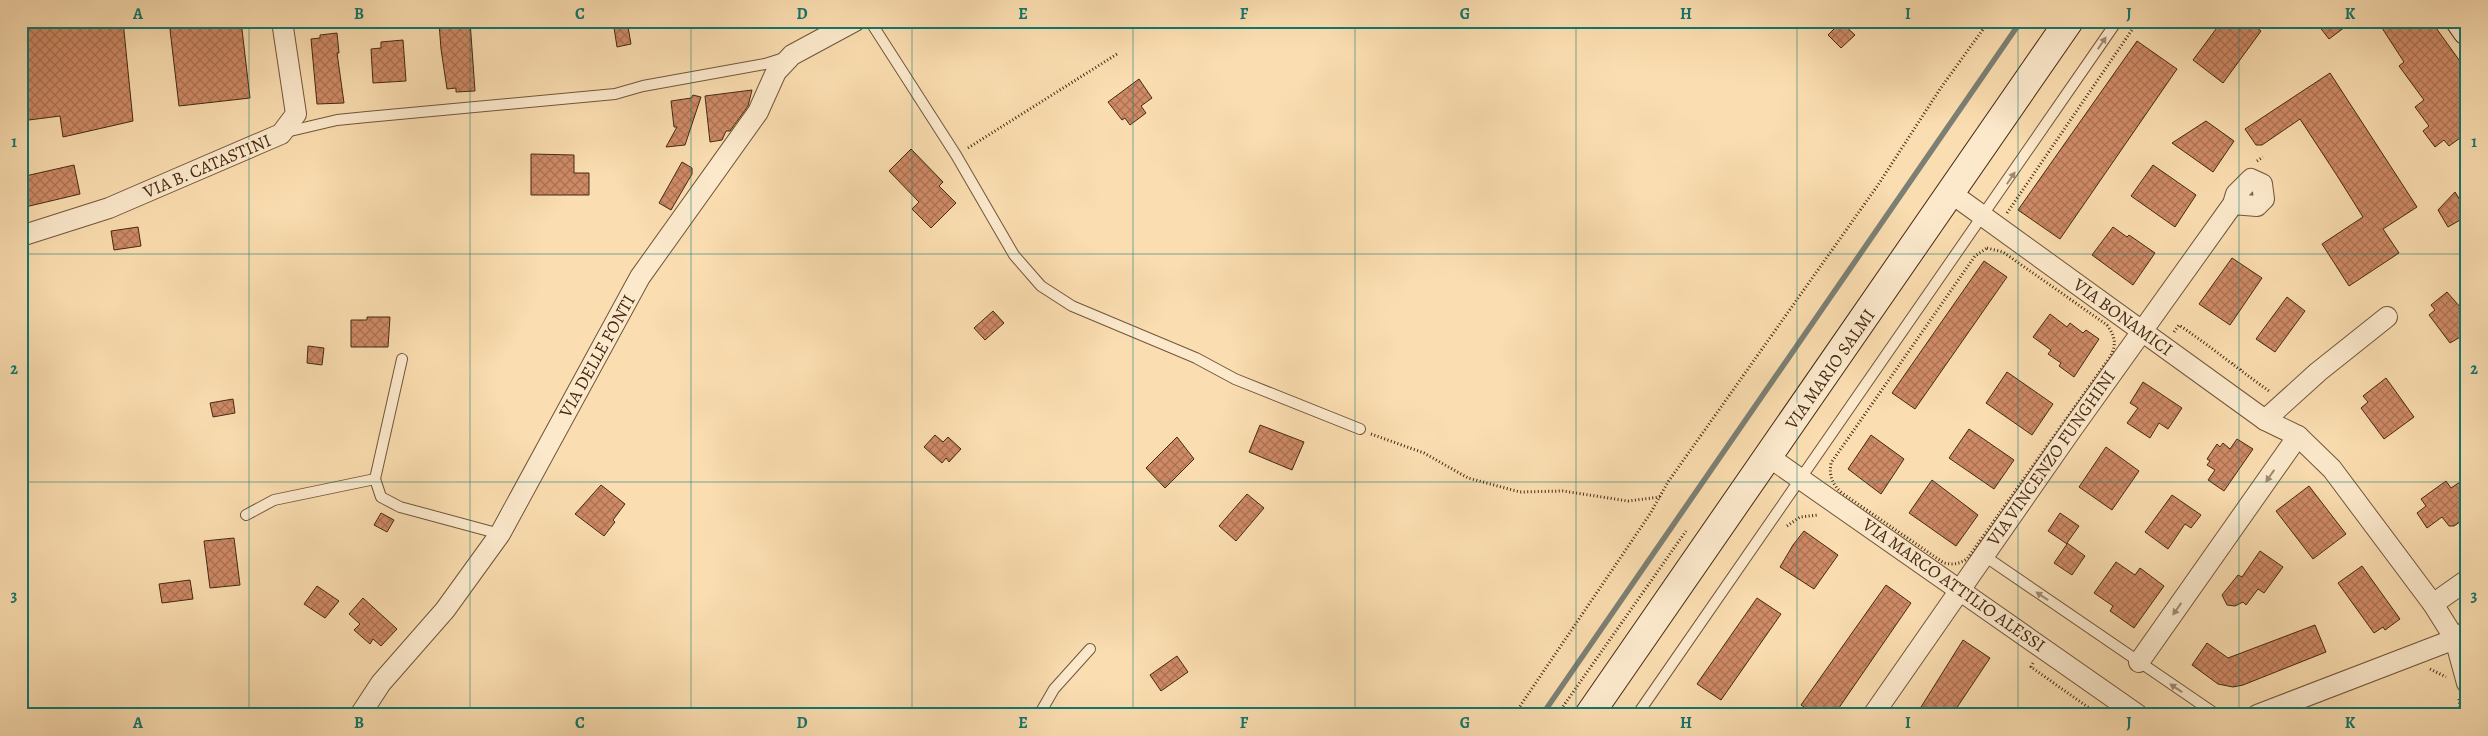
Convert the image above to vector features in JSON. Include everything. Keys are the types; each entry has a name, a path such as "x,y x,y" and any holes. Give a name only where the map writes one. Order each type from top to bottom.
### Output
{"street":[{"name":"VIA B. CATASTINI","path":"21,236 109,208 281,134 296,114 282,21"},
{"name":"VIA DELLE FONTI","path":"360,715 381,683 445,610 500,534 640,277 758,112 776,72 792,55 855,21"},
{"name":"VIA MARIO SALMI","path":"1589,715 1770,457 2069,21"},
{"path":"2460,21 2467,30"},
{"name":"VIA BONAMICI","path":"1951,193 2264,420 2298,436 2332,469 2433,604 2461,635 2457,684"},
{"name":"VIA VINCENZO FUNGHINI","path":"1872,715 1959,589 1975,557 2233,204"},
{"path":"2264,420 2318,372 2387,317"},
{"path":"2139,662 2298,436"},
{"name":"VIA MARCO ATTILIO ALESSI","path":"1770,457 2138,715"},
{"path":"2433,604 2467,580"},
{"path":"2257,715 2461,635"}],"lane":[{"path":"870,21 956,156 1014,255 1040,286 1072,306 1196,358 1236,379 1360,429"},
{"path":"1638,715 1983,218 2117,21"},
{"path":"281,134 357,118 615,94 643,86 765,64 792,55"},
{"path":"402,359 375,479 381,497 400,507 500,534"},
{"path":"246,515 274,500 375,479"},
{"path":"1975,557 2139,662 2217,715"},
{"path":"1039,715 1054,689 1090,649"}],"path":[{"path":"1514,715 1660,497 1668,482 1878,185 1940,89 1988,21"},
{"path":"2008,220 2009,208 2138,21"},
{"path":"956,156 1117,54"},
{"path":"2250,166 2263,156"},
{"path":"1992,248 2003,252 2107,325 2112,331 2115,345 2110,357 1975,557 1959,564 1944,563 1842,493 1832,481 1830,469 1831,463 1975,256 1980,251 1992,248"},
{"path":"2170,332 2173,335 2179,325 2214,348 2227,362 2272,393 2266,400"},
{"path":"1379,436 1424,453 1468,478 1520,492 1563,491 1628,501 1660,497"},
{"path":"1782,532 1787,524 1800,518 1821,515"},
{"path":"2026,657 2034,663 2031,667 2099,715"},
{"path":"2423,671 2431,669 2457,684 2462,715"}],"building":[{"path":"21,21 123,21 133,121 63,137 60,116 21,121"},
{"path":"169,21 241,21 250,98 179,106"},
{"path":"442,21 470,21 475,91 456,92 456,88 447,89 439,23"},
{"path":"613,21 627,21 631,44 617,47"},
{"path":"2222,21 2248,21 2261,31 2223,83 2193,60"},
{"path":"2315,21 2353,21 2329,39"},
{"path":"2390,21 2431,21 2467,71 2467,133 2449,146 2444,140 2435,147 2423,131 2429,126 2415,107 2424,100 2399,66 2404,62 2382,28"},
{"path":"1841,22 1855,35 1841,48 1828,35"},
{"path":"337,33 339,53 337,53 344,103 317,104 311,39 320,38 320,35"},
{"path":"403,40 406,81 373,83 371,49 381,48 381,42"},
{"path":"2137,41 2177,69 2060,239 2018,210"},
{"path":"2330,73 2417,207 2383,229 2399,253 2349,286 2322,244 2363,217 2300,119 2262,145 2256,145 2245,129"},
{"path":"1139,79 1152,98 1141,106 1146,113 1130,125 1125,118 1122,120 1108,102"},
{"path":"752,90 748,106 730,131 726,131 722,140 710,142 705,96"},
{"path":"693,95 701,97 685,145 666,147 677,127 674,127 671,101 691,98"},
{"path":"2206,121 2234,141 2213,172 2172,143"},
{"path":"911,149 943,182 939,186 956,203 931,228 912,209 919,202 889,171"},
{"path":"531,154 574,155 574,173 589,173 589,195 531,195"},
{"path":"682,162 692,168 692,174 671,210 659,203"},
{"path":"74,165 80,194 21,208 21,177"},
{"path":"2153,165 2196,195 2175,227 2131,196"},
{"path":"2455,192 2467,211 2467,216 2448,227 2438,210"},
{"path":"138,227 141,246 114,250 111,231"},
{"path":"2113,227 2127,237 2129,235 2155,253 2133,285 2092,255"},
{"path":"2232,258 2262,278 2230,325 2199,304"},
{"path":"1984,261 2007,277 1915,409 1892,393"},
{"path":"2447,292 2467,315 2467,333 2450,343 2429,315 2435,310 2431,305"},
{"path":"2287,297 2305,311 2275,352 2256,339"},
{"path":"993,311 1004,323 985,340 974,328"},
{"path":"2050,314 2067,327 2070,323 2083,333 2086,330 2099,339 2074,377 2059,366 2061,363 2048,354 2051,350 2033,337"},
{"path":"367,317 390,317 388,347 351,347 351,320 367,320"},
{"path":"308,346 324,348 322,365 307,363"},
{"path":"2007,372 2053,404 2032,435 1986,403"},
{"path":"2386,378 2414,417 2384,439 2361,408 2368,402 2363,396"},
{"path":"2143,382 2182,408 2168,429 2159,423 2150,438 2127,423 2138,408 2130,403"},
{"path":"233,399 235,413 213,417 210,403"},
{"path":"1260,425 1304,442 1292,470 1249,452"},
{"path":"1969,429 2014,460 1994,489 1949,458"},
{"path":"935,435 943,442 948,437 961,449 949,462 946,458 942,463 924,447"},
{"path":"1871,435 1904,459 1881,494 1848,469"},
{"path":"1177,437 1194,459 1165,488 1146,468"},
{"path":"2237,439 2253,449 2224,491 2208,480 2215,470 2207,465 2210,461 2207,459 2217,444 2220,447 2223,443 2230,449"},
{"path":"2106,447 2139,471 2112,510 2079,487"},
{"path":"1932,480 1978,515 1956,546 1909,513"},
{"path":"2446,481 2451,488 2460,482 2467,491 2467,517 2454,526 2449,526 2442,517 2427,528 2417,513 2426,506 2421,499"},
{"path":"601,485 625,504 613,520 615,522 604,536 575,514"},
{"path":"2309,486 2346,534 2313,559 2276,511"},
{"path":"1247,494 1264,508 1236,541 1219,526"},
{"path":"2172,495 2201,515 2191,528 2185,524 2168,549 2145,532"},
{"path":"381,513 394,520 387,532 374,525"},
{"path":"2060,513 2079,526 2067,543 2085,556 2072,575 2054,563 2067,544 2048,531"},
{"path":"1804,531 1838,555 1814,589 1780,567"},
{"path":"234,538 240,585 210,588 204,541"},
{"path":"2260,551 2283,567 2264,593 2258,589 2246,605 2243,602 2235,606 2227,605 2222,595 2238,575 2242,577"},
{"path":"2116,562 2135,575 2140,568 2164,586 2134,628 2110,611 2113,606 2094,593"},
{"path":"2362,566 2400,619 2385,630 2383,627 2374,633 2338,583"},
{"path":"190,580 193,599 162,603 159,584"},
{"path":"1886,585 1911,603 1834,715 1798,715 1804,707 1801,705"},
{"path":"317,586 339,601 325,618 304,604"},
{"path":"363,598 397,629 381,646 373,639 370,644 354,630 360,624 349,614"},
{"path":"1757,598 1781,614 1721,700 1697,684"},
{"path":"2315,625 2326,652 2243,685 2233,687 2218,684 2192,665 2207,643 2228,658"},
{"path":"1963,640 1990,658 1952,715 1916,715"},
{"path":"1177,656 1188,672 1161,691 1150,675"}],"waterway":[{"path":"1542,715 2021,21"}]}
